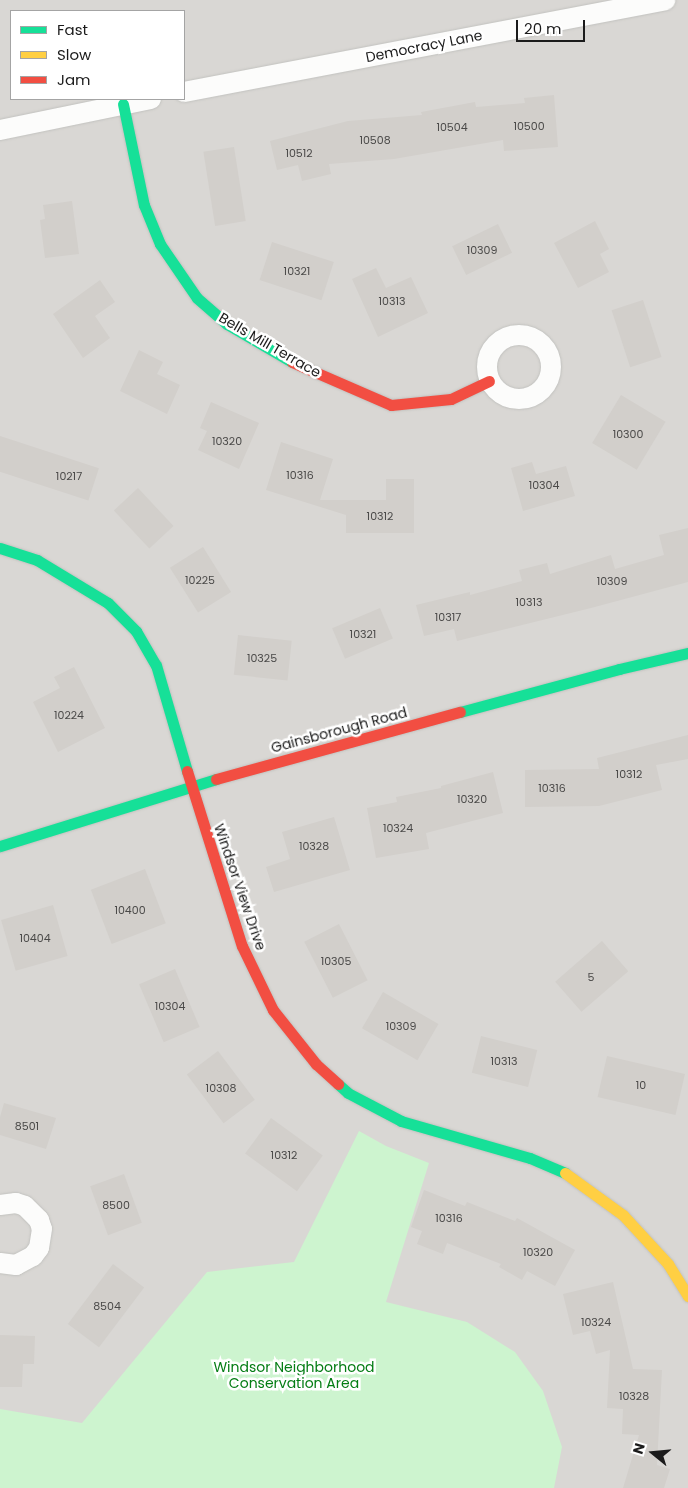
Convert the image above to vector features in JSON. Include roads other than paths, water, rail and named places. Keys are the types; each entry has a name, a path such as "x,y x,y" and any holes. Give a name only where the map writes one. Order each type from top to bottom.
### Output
{"street":[{"name":"Democracy Lane","path":"185,92 665,0"},
{"path":"0,130 145,100"},
{"name":"Bells Mill Terrace","path":"123,104 144,206 160,244 197,298 227,324 304,368 391,405 451,399 489,381"},
{"name":"Windsor View Drive","path":"0,548 37,560 100,598 136,631 156,665 191,786 242,946 273,1010 316,1064 348,1093 401,1121 530,1158 566,1173 623,1215 668,1264 688,1296"},
{"name":"Gainsborough Road","path":"0,846 191,786 619,669 688,653"},
{"path":"0,1205 16,1203 25,1206 39,1220 42,1229 39,1248 33,1256 16,1265 0,1263"}],"park label":[{"name":"Windsor Neighborhood Conservation Area","path":"294,1375"}]}
